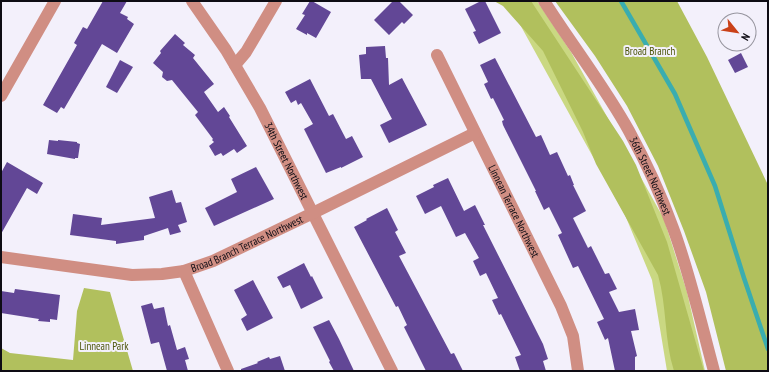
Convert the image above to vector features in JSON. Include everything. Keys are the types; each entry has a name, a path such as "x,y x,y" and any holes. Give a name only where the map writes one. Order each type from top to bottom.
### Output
{"street":[{"path":"1,96 55,1"},
{"name":"34th Street Northwest","path":"192,1 235,65 260,108 392,371"},
{"path":"235,65 246,52 276,1"},
{"name":"36th Street Northwest","path":"544,1 618,112 638,149 659,194 673,228 692,288 714,371"},
{"name":"Linnean Terrace Northwest","path":"436,55 561,306 574,340 578,371"},
{"name":"Broad Branch Terrace Northwest","path":"1,257 132,275 162,274 184,271 213,261 475,133"},
{"path":"184,271 228,371"}],"green space":[{"path":"494,1 531,1 623,141 636,165 667,242 704,371 674,371 658,275 596,164 583,132 543,51 503,6"},
{"path":"507,1 537,1 571,52 664,219 687,292 705,371 667,371 652,280 625,215"},
{"name":"Broad Branch","path":"555,1 677,1 707,57 768,185 768,371 726,371 706,292 658,166 627,106 595,56"},
{"name":"Linnean Park","path":"84,288 110,292 133,371 1,371 1,348 10,353 73,360 77,311"}],"building":[{"path":"103,1 127,1 120,13 128,17 127,19 134,24 117,53 102,44 64,109 61,107 57,113 43,105 77,45 74,43 83,27 87,29"},
{"path":"310,1 331,12 316,38 296,29 305,15 302,14"},
{"path":"393,1 399,1 413,15 404,24 402,22 389,35 374,20"},
{"path":"481,1 485,1 501,33 479,44 473,32 476,31 465,9"},
{"path":"175,34 185,43 183,45 195,55 193,58 214,84 204,92 218,112 224,107 247,146 237,153 234,149 223,156 221,153 215,156 209,146 214,142 212,140 213,139 195,115 198,112 172,80 167,81 162,77 163,72 153,63 161,53 160,51"},
{"path":"385,46 386,58 388,58 389,85 402,78 427,125 389,143 380,125 392,119 371,79 361,79 359,55 366,54 366,47"},
{"path":"741,53 748,67 735,73 728,60"},
{"path":"495,58 536,137 541,135 550,155 557,152 568,176 570,175 573,185 586,211 573,218 588,248 591,246 605,274 609,273 617,289 609,292 619,312 635,309 639,330 631,331 637,356 635,357 635,371 615,371 608,338 605,340 597,322 604,319 578,266 573,268 558,235 562,233 549,207 544,210 503,125 502,121 504,120 484,84 488,82 480,65"},
{"path":"120,60 133,67 117,93 106,87"},
{"path":"310,79 329,116 333,114 346,139 352,136 363,157 341,168 326,173 304,129 313,124 301,103 298,105 296,100 291,103 285,92"},
{"path":"49,140 77,142 80,144 78,158 75,159 47,154"},
{"path":"7,162 43,183 37,194 27,188 1,234 1,173"},
{"path":"256,167 274,199 214,226 205,208 237,192 231,179"},
{"path":"448,178 464,211 475,205 485,225 483,225 543,344 548,359 543,361 546,371 520,371 515,357 521,355 501,314 499,315 492,300 498,298 486,273 480,276 473,261 479,258 465,233 456,237 441,206 425,214 416,196 434,187 433,185"},
{"path":"172,190 176,203 181,202 187,222 178,225 181,232 170,235 168,228 144,236 144,240 116,244 116,241 70,235 73,214 102,218 101,225 155,218 149,197"},
{"path":"387,208 398,230 395,232 406,253 399,256 451,354 454,353 463,371 426,371 404,327 407,325 398,306 396,307 354,227"},
{"path":"304,263 323,298 301,309 290,285 283,288 277,277"},
{"path":"253,280 273,318 247,331 241,319 247,315 234,290"},
{"path":"15,289 60,295 57,320 50,319 50,322 38,321 39,319 1,313 1,291 14,293"},
{"path":"152,303 154,309 164,307 168,326 170,325 177,350 185,347 189,359 185,360 188,371 167,371 159,342 151,344 141,306"},
{"path":"329,320 354,371 334,371 329,362 330,361 313,327"},
{"path":"280,356 285,371 241,371 241,369 269,357 270,359"}],"waterway":[{"name":"Broad Branch","path":"621,1 675,94 715,186 768,349"}]}
